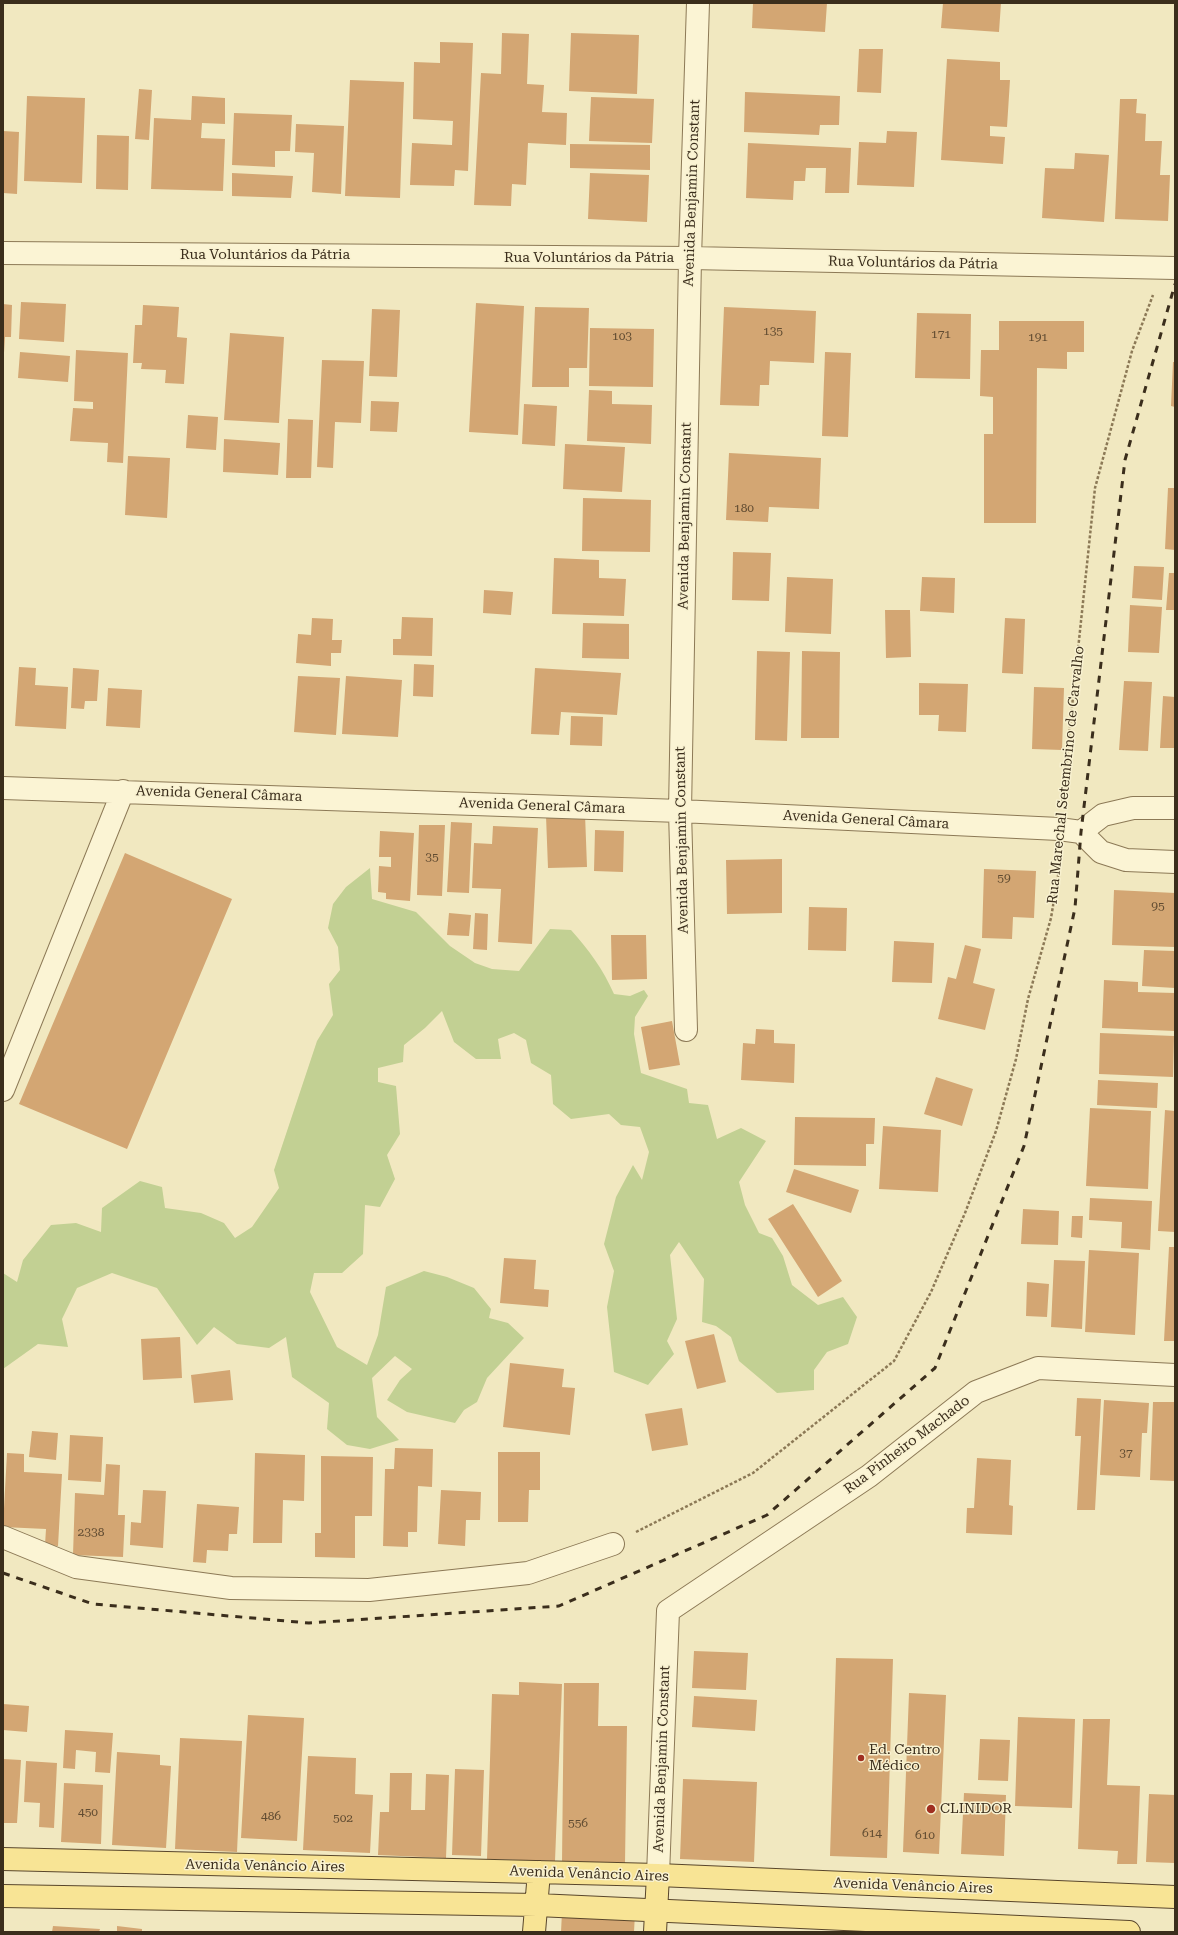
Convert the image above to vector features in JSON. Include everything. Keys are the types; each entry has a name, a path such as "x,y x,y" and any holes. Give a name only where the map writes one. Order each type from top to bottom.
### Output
{"main road":[{"name":"Avenida Venâncio Aires","path":"3,1859 539,1872 1175,1897"},
{"path":"228,1900 229,1865"},
{"path":"534,1932 539,1872"},
{"name":"Avenida Benjamin Constant","path":"656,1922 658,1876"},
{"path":"3,1896 536,1905 656,1922 1129,1932"}],"street":[{"name":"Avenida Benjamin Constant","path":"686,1030 680,811 690,258 698,3"},
{"name":"Rua Voluntários da Pátria","path":"3,253 690,258 1169,268"},
{"name":"Avenida General Câmara","path":"3,788 680,811 1059,829 1081,832"},
{"path":"3,1090 123,791"},
{"path":"1175,808 1133,808 1103,815 1081,832 1101,852 1126,860 1175,862"},
{"name":"Rua Pinheiro Machado","path":"668,1611 869,1476 976,1392 1038,1368 1175,1375"},
{"path":"3,1538 76,1567 231,1588 369,1590 528,1573 613,1544"},
{"name":"Avenida Benjamin Constant","path":"658,1876 668,1611"}],"path":[{"name":"Rua Marechal Setembrino de Carvalho","path":"613,1544 753,1473 894,1361 931,1292 965,1214 996,1131 1016,1059 1028,999 1051,918 1059,870 1059,829 1095,488 1132,351 1169,268"}],"green space":[{"path":"370,868 372,899 416,912 450,946 475,963 492,969 519,971 550,929 571,930 595,960 614,994 630,996 644,990 648,996 635,1017 634,1034 641,1073 687,1089 689,1103 708,1105 717,1139 741,1128 766,1141 739,1182 745,1205 759,1233 772,1238 783,1256 792,1285 818,1305 843,1297 857,1317 848,1344 827,1352 814,1370 814,1390 777,1393 739,1361 731,1337 716,1326 702,1322 704,1279 679,1242 670,1255 677,1319 667,1341 674,1354 648,1385 614,1372 607,1307 614,1271 604,1244 616,1197 633,1165 642,1180 649,1152 640,1127 621,1125 609,1114 571,1119 553,1104 551,1075 531,1063 526,1040 514,1033 498,1039 501,1059 476,1059 454,1042 442,1011 425,1028 404,1045 403,1062 378,1068 378,1082 396,1086 400,1134 387,1155 395,1179 380,1207 365,1205 363,1254 342,1273 314,1273 310,1292 337,1347 367,1365 378,1335 386,1287 424,1271 447,1277 474,1288 491,1309 489,1318 508,1323 524,1338 487,1378 477,1402 464,1410 455,1423 407,1412 387,1400 400,1380 412,1369 395,1356 372,1378 377,1417 399,1440 370,1449 347,1445 327,1429 329,1403 292,1377 286,1337 269,1348 237,1344 214,1327 197,1345 157,1288 112,1273 77,1288 62,1319 68,1347 38,1344 3,1369 3,1273 17,1282 23,1260 51,1225 76,1223 101,1232 102,1208 140,1181 162,1187 165,1208 201,1213 224,1223 235,1238 252,1227 279,1188 274,1170 317,1041 333,1015 329,984 340,970 338,947 328,928 333,904 346,887"}],"building":[{"path":"753,3 827,3 825,32 752,28"},
{"path":"943,3 1001,3 999,32 941,28"},
{"path":"502,33 529,34 527,84 544,85 542,112 567,113 566,145 528,143 526,185 512,184 511,206 474,205 481,73 501,74"},
{"path":"571,33 639,35 637,94 569,91"},
{"path":"440,42 473,43 468,171 455,170 454,186 410,185 412,143 452,145 453,121 413,119 414,62 440,63"},
{"path":"859,49 883,49 881,93 857,92"},
{"path":"947,59 1000,62 1000,80 1010,80 1007,127 990,126 990,136 1005,137 1003,164 941,160"},
{"path":"350,80 404,82 400,198 345,196"},
{"path":"139,89 152,90 149,140 135,139"},
{"path":"745,92 840,96 839,125 820,125 819,135 744,132"},
{"path":"27,96 85,98 82,183 24,181"},
{"path":"192,96 225,98 225,124 202,123 201,138 225,139 223,191 151,189 154,118 191,120"},
{"path":"591,97 654,99 652,143 589,141"},
{"path":"1120,99 1137,99 1136,113 1146,114 1145,141 1162,141 1160,175 1170,175 1168,221 1115,219"},
{"path":"234,113 292,115 290,151 275,151 275,167 232,165"},
{"path":"296,124 344,126 341,194 312,192 314,153 295,152"},
{"path":"3,131 19,132 17,194 3,193"},
{"path":"887,131 917,132 914,187 857,185 859,142 886,143"},
{"path":"97,135 129,136 128,190 96,189"},
{"path":"748,143 851,148 849,193 825,193 826,168 806,168 805,181 794,181 793,200 746,198"},
{"path":"570,144 650,145 650,170 570,168"},
{"path":"1075,153 1109,155 1104,222 1042,218 1045,168 1074,169"},
{"path":"232,173 293,176 291,198 232,196"},
{"path":"590,173 649,175 647,222 588,219"},
{"path":"21,302 66,304 64,342 19,339"},
{"path":"476,303 524,306 518,435 469,432"},
{"path":"3,304 12,305 11,337 5,337 4,353"},
{"path":"143,305 179,307 177,337 187,338 184,384 165,383 166,370 141,369 142,363 133,363 135,325 142,325"},
{"path":"535,307 589,308 587,368 569,368 569,387 532,387"},
{"path":"724,307 816,311 814,363 770,361 769,385 760,385 759,406 720,405"},
{"path":"372,309 400,310 397,377 369,376"},
{"path":"917,313 971,314 970,379 915,378"},
{"path":"999,321 1084,321 1084,352 1067,352 1067,369 1037,368 1036,523 984,523 984,434 993,434 993,397 980,396 981,350 999,350"},
{"path":"590,328 654,329 653,387 589,386"},
{"path":"230,333 284,337 279,423 224,420"},
{"path":"76,350 128,353 123,463 107,462 108,443 70,441 73,408 93,409 93,402 74,401"},
{"path":"20,352 70,356 68,382 18,378"},
{"path":"825,352 851,353 848,437 822,436"},
{"path":"322,360 364,361 361,423 335,422 333,468 317,467"},
{"path":"1173,362 1175,362 1175,407 1171,406"},
{"path":"589,390 612,391 612,404 652,405 651,444 587,441"},
{"path":"371,401 399,402 397,432 370,431"},
{"path":"524,404 557,406 555,446 522,444"},
{"path":"188,415 218,417 216,450 186,448"},
{"path":"288,419 313,420 311,478 286,478"},
{"path":"224,439 280,443 278,475 223,472"},
{"path":"565,444 625,447 622,492 563,489"},
{"path":"729,453 821,458 819,509 769,507 768,522 726,520"},
{"path":"128,456 170,458 167,518 125,515"},
{"path":"1168,488 1175,488 1175,550 1165,549"},
{"path":"583,498 651,500 650,552 582,551"},
{"path":"733,552 771,553 769,601 732,600"},
{"path":"554,558 599,560 599,578 626,579 624,616 552,614"},
{"path":"1134,566 1164,567 1162,600 1132,598"},
{"path":"1169,573 1175,573 1175,610 1166,610"},
{"path":"787,577 833,579 831,634 785,632"},
{"path":"922,577 955,578 954,613 920,611"},
{"path":"484,590 513,592 511,615 483,613"},
{"path":"1130,605 1162,607 1159,653 1128,652"},
{"path":"885,610 910,610 911,657 886,658"},
{"path":"402,617 433,618 432,656 393,655 393,639 401,639"},
{"path":"312,618 333,619 332,640 342,640 341,653 331,653 331,666 296,663 298,634 311,635"},
{"path":"1005,618 1025,619 1023,674 1002,673"},
{"path":"583,623 629,624 629,659 582,658"},
{"path":"757,651 790,652 787,741 755,740"},
{"path":"802,651 840,652 839,738 801,738"},
{"path":"414,664 434,665 433,697 413,696"},
{"path":"19,667 36,668 35,685 68,687 66,729 15,726"},
{"path":"73,668 99,670 97,701 85,701 84,709 71,708"},
{"path":"535,668 621,673 617,715 561,712 559,735 531,734"},
{"path":"298,676 340,678 336,735 294,732"},
{"path":"346,676 402,680 398,737 342,734"},
{"path":"1124,681 1152,682 1148,751 1119,750"},
{"path":"919,683 968,684 966,732 938,731 939,715 919,715"},
{"path":"1034,687 1064,688 1062,750 1032,749"},
{"path":"108,688 142,690 140,728 106,726"},
{"path":"1163,696 1175,697 1175,748 1160,748"},
{"path":"571,716 603,717 602,746 570,745"},
{"path":"585,814 587,867 548,868 546,816"},
{"path":"451,822 472,823 469,893 447,892"},
{"path":"419,825 445,825 442,896 417,895"},
{"path":"493,826 538,828 532,944 498,942 501,889 472,888 474,843 492,844"},
{"path":"595,830 624,831 623,872 594,871"},
{"path":"380,831 414,833 410,901 386,899 386,893 378,892 379,866 391,867 391,857 379,857"},
{"path":"125,853 232,899 127,1149 19,1104"},
{"path":"782,859 782,913 727,914 726,860"},
{"path":"984,869 1036,871 1034,918 1013,917 1012,939 982,938"},
{"path":"1114,890 1175,893 1175,947 1112,945"},
{"path":"809,907 847,908 846,951 808,950"},
{"path":"449,913 471,915 469,936 447,935"},
{"path":"475,913 488,914 487,950 473,949"},
{"path":"611,935 646,935 647,979 612,980"},
{"path":"894,941 934,943 932,983 892,982"},
{"path":"965,945 981,949 973,983 995,989 985,1030 938,1019 948,977 956,979"},
{"path":"1144,950 1175,951 1175,988 1142,986"},
{"path":"1104,980 1138,982 1138,992 1175,993 1175,1031 1102,1028"},
{"path":"672,1021 680,1065 649,1070 641,1027"},
{"path":"756,1029 774,1030 774,1043 795,1044 794,1083 741,1080 743,1043 755,1044"},
{"path":"1100,1033 1174,1036 1173,1077 1099,1074"},
{"path":"936,1077 973,1089 962,1126 924,1114"},
{"path":"1098,1080 1158,1083 1157,1108 1097,1105"},
{"path":"1090,1108 1151,1111 1148,1189 1086,1186"},
{"path":"1165,1110 1175,1111 1175,1232 1158,1231"},
{"path":"795,1117 875,1118 874,1144 866,1144 866,1166 794,1165"},
{"path":"883,1126 941,1130 938,1192 879,1189"},
{"path":"794,1169 859,1190 851,1213 786,1192"},
{"path":"1090,1198 1152,1201 1150,1250 1121,1248 1122,1222 1089,1220"},
{"path":"793,1204 842,1281 818,1297 768,1219"},
{"path":"1023,1209 1059,1211 1058,1245 1021,1244"},
{"path":"1072,1216 1083,1216 1082,1238 1071,1237"},
{"path":"1169,1247 1175,1247 1175,1341 1164,1341"},
{"path":"1089,1250 1139,1253 1135,1335 1085,1332"},
{"path":"504,1258 536,1260 534,1289 549,1290 548,1307 500,1303"},
{"path":"1054,1260 1085,1261 1082,1329 1051,1327"},
{"path":"1027,1282 1049,1284 1047,1317 1026,1316"},
{"path":"714,1334 726,1382 697,1389 685,1341"},
{"path":"180,1337 182,1378 143,1380 141,1339"},
{"path":"510,1363 564,1369 562,1387 575,1388 570,1435 503,1427"},
{"path":"230,1370 233,1400 194,1403 191,1375"},
{"path":"1077,1398 1101,1399 1095,1510 1077,1510 1081,1436 1075,1436"},
{"path":"1104,1400 1149,1403 1147,1433 1142,1433 1140,1477 1100,1475"},
{"path":"1153,1402 1175,1402 1175,1481 1150,1480"},
{"path":"682,1408 688,1445 652,1451 645,1414"},
{"path":"32,1431 58,1433 56,1460 29,1457"},
{"path":"70,1435 103,1437 101,1482 68,1480"},
{"path":"395,1448 433,1449 432,1487 418,1486 417,1532 408,1532 408,1547 383,1546 385,1469 394,1469"},
{"path":"498,1452 540,1452 540,1490 529,1490 528,1522 498,1522"},
{"path":"7,1453 24,1454 24,1472 62,1474 58,1546 45,1545 46,1529 3,1527"},
{"path":"255,1453 305,1455 304,1501 283,1500 282,1543 253,1543"},
{"path":"321,1456 373,1457 372,1516 355,1516 355,1558 315,1557 315,1533 321,1533"},
{"path":"977,1458 1011,1460 1009,1505 1013,1506 1012,1535 966,1533 967,1508 974,1508"},
{"path":"106,1464 120,1465 118,1515 125,1515 123,1557 73,1555 75,1493 104,1495"},
{"path":"143,1490 166,1491 163,1548 130,1545 131,1522 141,1523"},
{"path":"441,1490 481,1492 480,1520 466,1520 465,1546 438,1544"},
{"path":"197,1504 239,1507 237,1534 229,1534 228,1551 207,1550 206,1563 193,1562"},
{"path":"694,1651 748,1653 746,1690 692,1688"},
{"name":"Ed. Centro Médico","path":"836,1658 893,1659 887,1858 830,1856"},
{"path":"519,1682 562,1684 555,1861 487,1859 492,1694 519,1695"},
{"path":"564,1683 599,1683 598,1726 627,1726 625,1863 562,1862"},
{"path":"909,1693 946,1695 939,1854 903,1852"},
{"path":"694,1696 757,1700 755,1731 692,1727"},
{"path":"3,1704 29,1706 27,1732 3,1730"},
{"path":"248,1715 304,1718 297,1841 241,1838"},
{"path":"1018,1717 1075,1719 1072,1808 1015,1806"},
{"path":"1083,1719 1110,1719 1107,1785 1140,1786 1137,1864 1117,1864 1118,1851 1078,1849"},
{"path":"65,1730 113,1733 110,1773 95,1772 96,1752 76,1750 75,1769 63,1768"},
{"path":"180,1738 242,1741 237,1852 175,1849"},
{"path":"980,1739 1010,1740 1008,1781 978,1780"},
{"path":"117,1752 160,1755 160,1765 171,1766 166,1848 112,1845"},
{"path":"308,1756 356,1758 355,1794 373,1795 370,1853 303,1850"},
{"path":"3,1759 21,1760 17,1823 3,1823"},
{"path":"26,1761 57,1763 54,1828 39,1827 40,1803 24,1802"},
{"path":"455,1769 484,1770 481,1856 452,1855"},
{"path":"390,1773 412,1773 411,1810 425,1810 426,1774 449,1775 446,1858 378,1855 380,1812 389,1812"},
{"path":"683,1779 757,1782 754,1862 680,1859"},
{"path":"64,1783 103,1785 101,1844 61,1842"},
{"path":"964,1793 1006,1795 1004,1856 961,1854"},
{"path":"1149,1794 1175,1795 1175,1863 1146,1862"},
{"path":"562,1912 635,1913 634,1932 561,1932"},
{"path":"53,1926 100,1929 99,1932 52,1932"},
{"path":"117,1926 142,1929 142,1932 117,1932"}],"railway":[{"path":"3,1573 93,1604 309,1623 559,1606 767,1515 935,1368 1024,1146 1075,908 1081,832 1125,460 1175,284"}],"place":[{"name":"Ed. Centro Médico","path":"861,1758"},
{"name":"CLINIDOR","path":"931,1809"}]}
